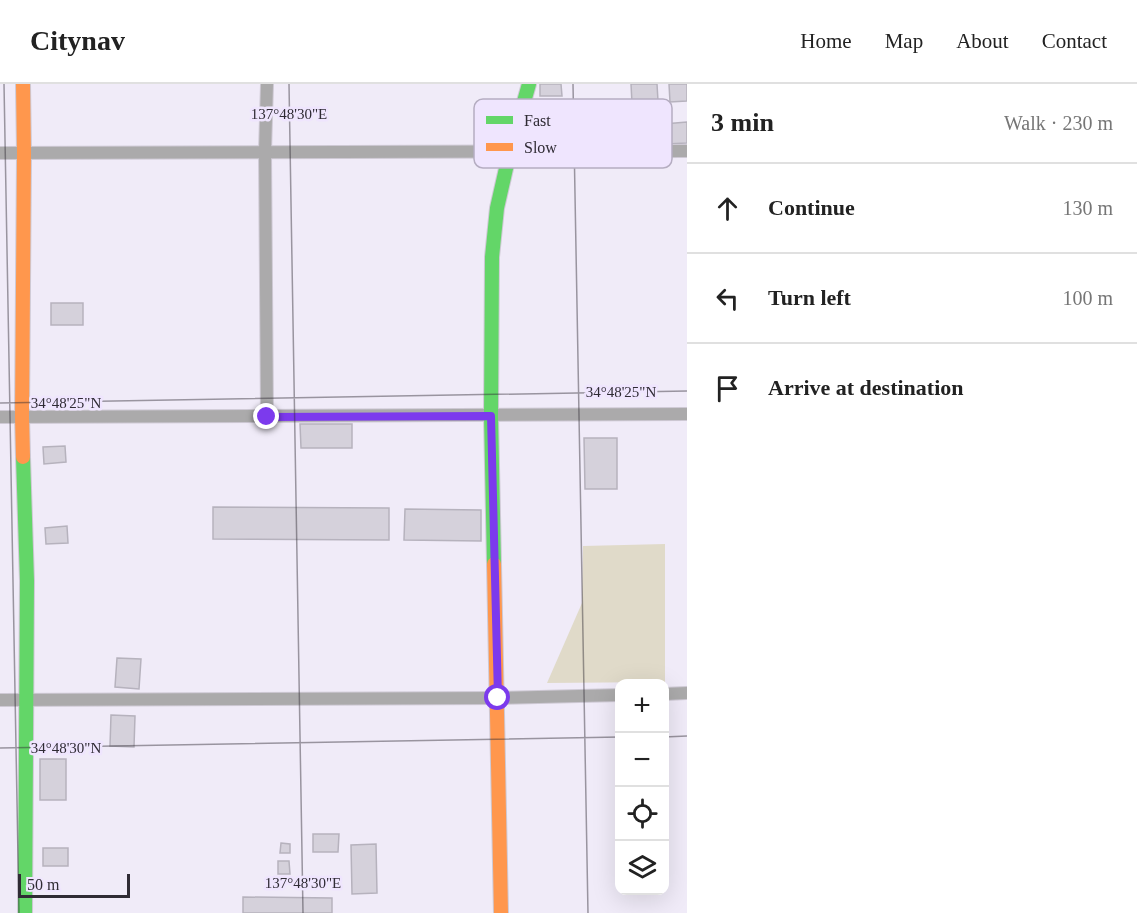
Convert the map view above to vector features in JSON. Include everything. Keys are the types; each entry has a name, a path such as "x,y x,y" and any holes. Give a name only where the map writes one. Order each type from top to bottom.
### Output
{"street":[{"path":"23,84 22,417 27,581 25,913"},
{"path":"267,84 265,152 267,417"},
{"path":"525,99 529,84"},
{"path":"672,150 687,150"},
{"path":"0,153 474,151"},
{"path":"501,913 491,416 492,257 497,208 506,168"},
{"path":"0,417 687,414"},
{"path":"669,694 687,693"},
{"path":"0,700 498,698 615,695"}],"shaded area":[{"path":"665,544 665,679 547,683 582,603 583,546"}],"building":[{"path":"540,84 561,84 562,96 540,96"},
{"path":"631,84 657,84 658,99 632,99"},
{"path":"669,84 687,84 687,101 672,102"},
{"path":"687,122 687,143 672,144 672,123"},
{"path":"51,303 83,303 83,325 51,325"},
{"path":"300,424 352,424 352,448 301,448"},
{"path":"584,438 617,438 617,489 585,489"},
{"path":"65,446 66,462 44,464 43,447"},
{"path":"213,507 389,508 389,540 213,539"},
{"path":"405,509 481,510 481,541 404,540"},
{"path":"67,526 68,543 46,544 45,528"},
{"path":"117,658 141,659 139,689 115,687"},
{"path":"111,715 135,716 134,747 110,746"},
{"path":"40,759 66,759 66,800 40,800"},
{"path":"313,834 339,834 338,852 313,852"},
{"path":"281,843 290,844 290,853 280,853"},
{"path":"376,844 377,893 352,894 351,845"},
{"path":"43,848 68,848 68,866 43,866"},
{"path":"278,861 289,861 290,874 278,874"},
{"path":"243,897 332,898 332,913 243,913"}],"traffic: fast":[{"path":"525,99 529,84"},
{"path":"494,564 491,416 492,257 497,208 506,168"},
{"path":"23,457 27,581 25,913"}],"traffic: slow":[{"path":"23,84 23,457"},
{"path":"494,564 501,913"}],"route":[{"path":"267,417 491,416 498,698"}]}
